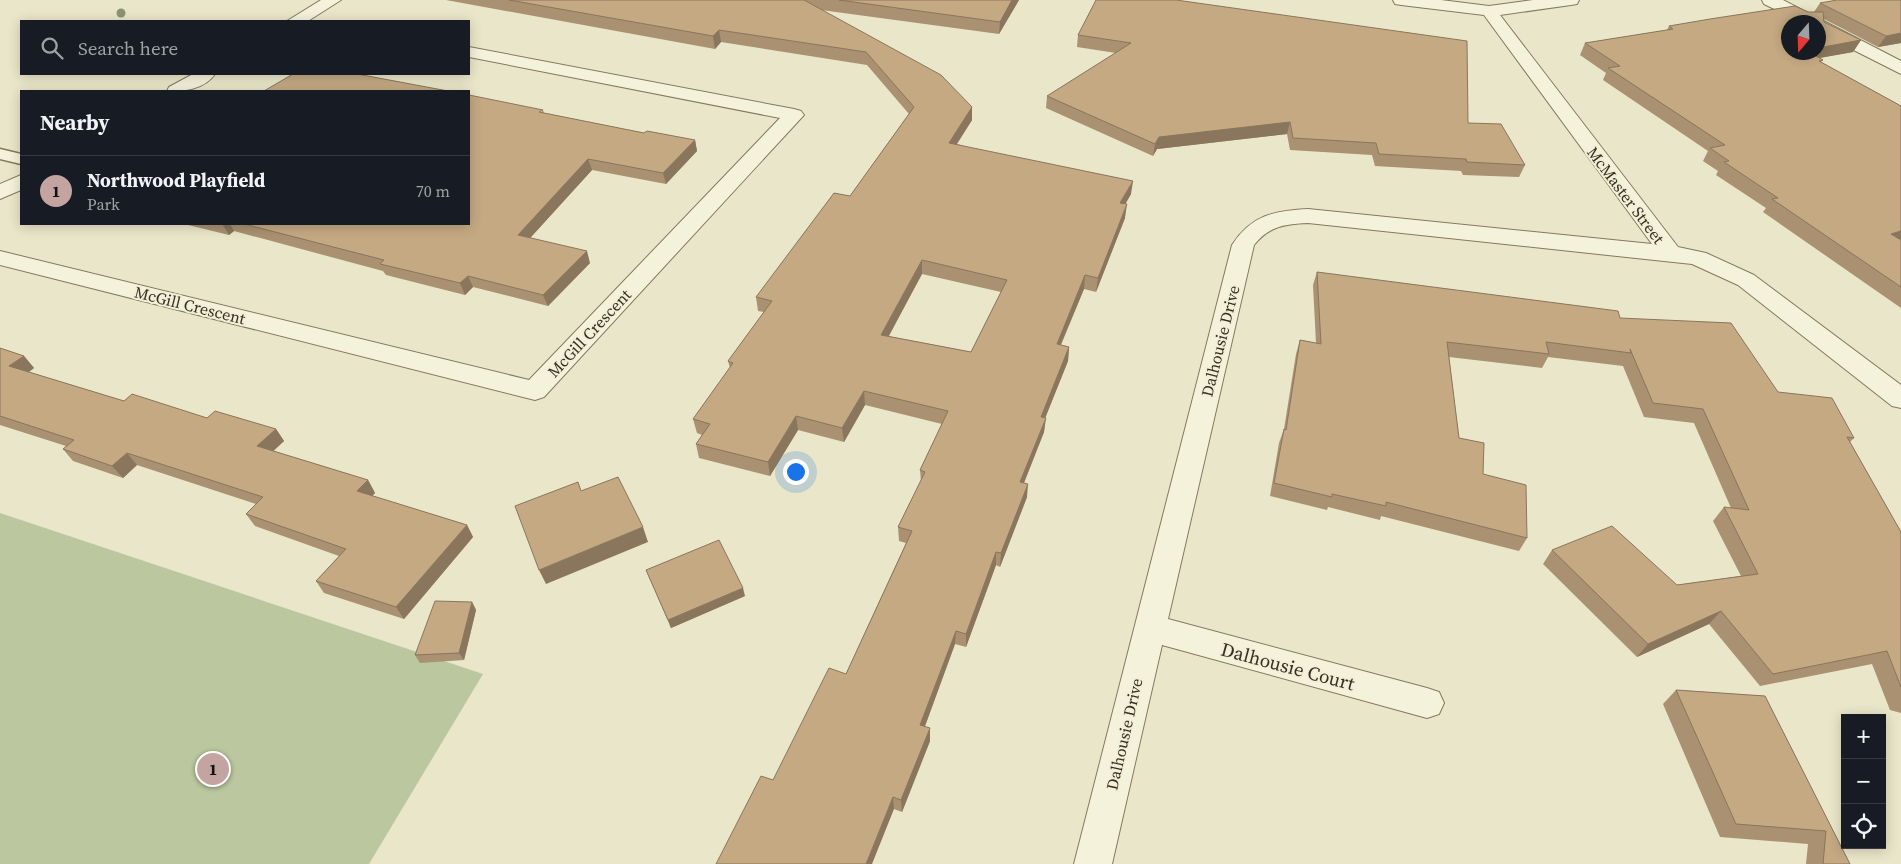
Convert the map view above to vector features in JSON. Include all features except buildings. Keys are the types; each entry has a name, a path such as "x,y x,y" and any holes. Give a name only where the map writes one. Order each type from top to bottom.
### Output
{"street":[{"path":"302,20 332,0"},
{"path":"1401,0 1489,12 1571,0"},
{"path":"1770,0 1799,15"},
{"name":"McMaster Street","path":"1489,12 1670,254 1698,258 1746,280 1901,399"},
{"path":"1826,29 1901,68"},
{"name":"McGill Crescent","path":"0,258 535,391 794,115 470,52"},
{"path":"178,90 204,75"},
{"path":"0,193 20,182"},
{"name":"Dalhousie Drive","path":"1093,864 1243,245 1252,232 1267,221 1308,216 1670,254"},
{"name":"Dalhousie Court","path":"1149,628 1428,703"}],"lane":[{"path":"0,154 20,159"}],"green space":[{"path":"0,513 483,674 369,864 0,864"}],"place":[{"name":"Northwood Playfield","path":"213,769"}]}
